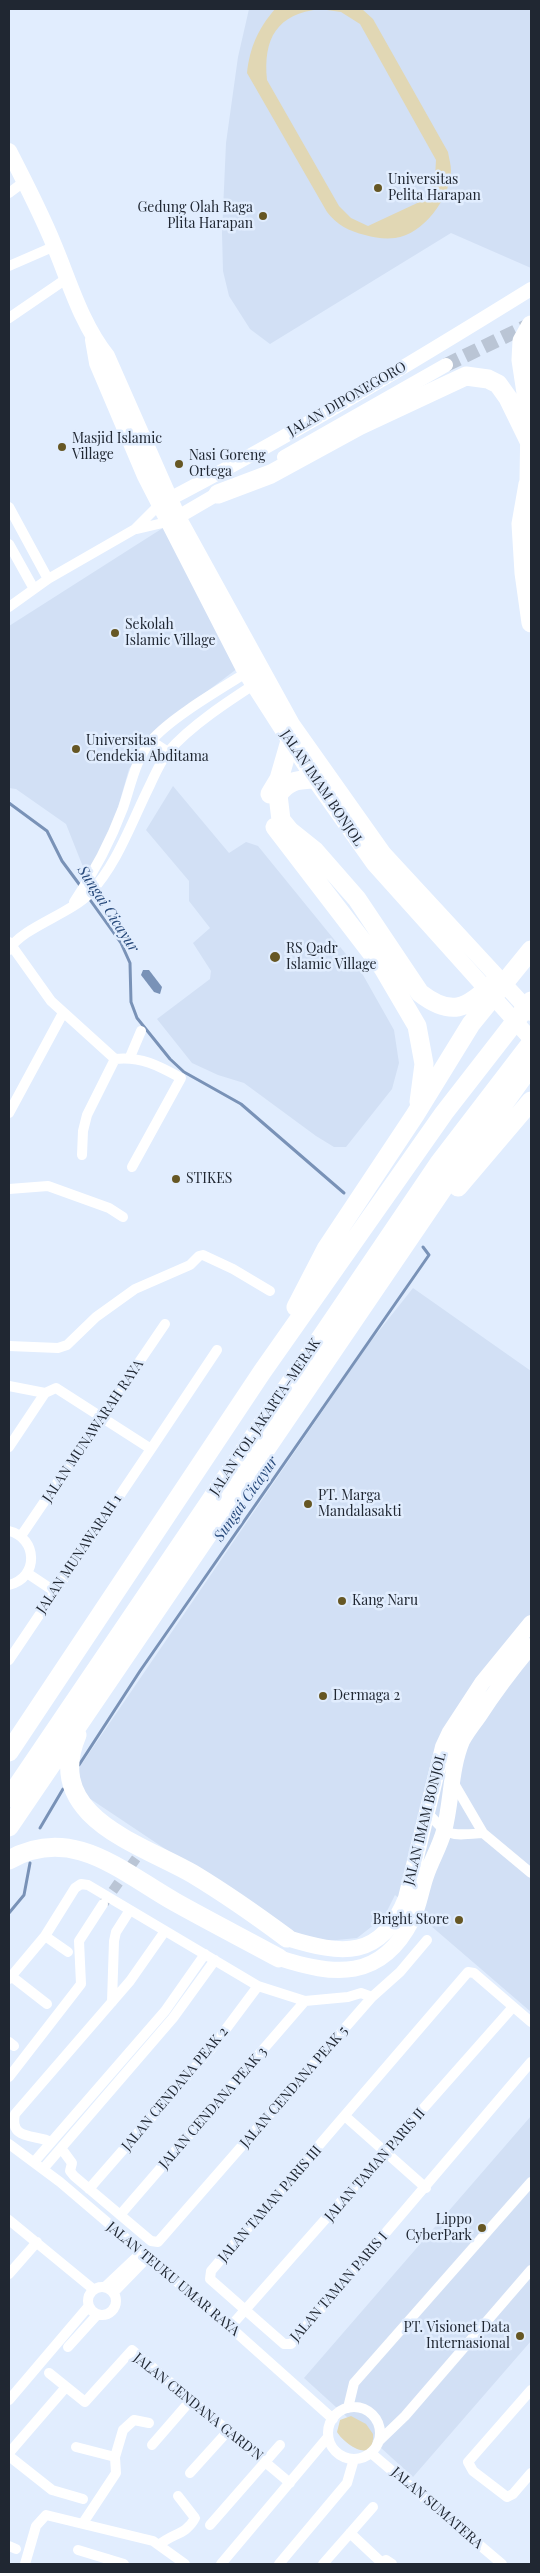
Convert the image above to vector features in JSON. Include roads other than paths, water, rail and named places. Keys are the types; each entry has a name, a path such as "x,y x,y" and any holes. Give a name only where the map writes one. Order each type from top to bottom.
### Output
{"highway":[{"path":"531,325 522,341 522,360 530,419 530,488 521,524 524,573 531,623"},
{"path":"218,494 270,474 360,426 466,376 488,379 498,384 508,398 529,441"},
{"path":"290,741 279,780 269,797 267,808 270,821 383,968 417,1026 424,1064 422,1091 415,1116"},
{"path":"279,780 311,773"},
{"path":"311,773 284,786 278,795 281,820 290,831 315,851 356,899 420,994 431,1002 446,1008 458,1009 467,1005 503,973 531,938"},
{"path":"262,1372 326,1250 415,1116 471,1024 531,950"},
{"name":"JALAN TOL JAKARTA–MERAK","path":"9,1752 262,1372 444,1113 531,1001"},
{"name":"JALAN TOL JAKARTA–MERAK","path":"9,1798 433,1171 531,1043"},
{"path":"9,1827 376,1287 531,1066"},
{"path":"376,1287 531,1101"},
{"path":"89,1709 74,1746 70,1774 75,1793 90,1814 116,1836 170,1861 229,1896 287,1938"},
{"path":"9,1860 25,1851 50,1846 84,1852 107,1860 173,1901 279,1958"}],"main road":[{"name":"JALAN IMAM BONJOL","path":"9,151 55,246 66,278 92,337 97,363 127,417 173,520 290,741 374,864 531,1039"},
{"name":"JALAN IMAM BONJOL","path":"256,675 384,854 531,1013"},
{"name":"JALAN IMAM BONJOL","path":"287,1938 323,1949 353,1950 371,1943 386,1933 401,1911 406,1898 440,1755 450,1732 482,1683 531,1623"},
{"name":"JALAN IMAM BONJOL","path":"279,1958 308,1967 330,1971 351,1970 367,1966 384,1956 412,1920 425,1878 444,1831 451,1778 462,1741 503,1679 531,1646"}],"street":[{"path":"9,193 25,181"},
{"path":"9,266 55,246"},
{"path":"9,318 66,278"},
{"name":"JALAN DIPONEGORO","path":"165,502 362,391 531,289"},
{"name":"JALAN DIPONEGORO","path":"173,520 446,365"},
{"path":"9,607 48,579 135,529 165,502"},
{"path":"9,507 48,579"},
{"path":"135,529 173,520"},
{"path":"9,544 34,589"},
{"path":"88,889 123,808 141,756 151,741 166,728 256,675"},
{"path":"132,1167 181,1078 157,1065 130,1058 115,1059 51,1001 10,946 76,903 88,889 101,879 126,836 168,752 256,675"},
{"path":"151,741 168,752"},
{"path":"9,1113 63,1013"},
{"path":"130,1058 141,1031"},
{"path":"82,1155 86,1115 115,1059"},
{"path":"9,1190 48,1186 109,1208 123,1217"},
{"path":"9,1346 58,1348 66,1345 96,1317 135,1289 190,1265 199,1256 203,1255 233,1269 270,1291"},
{"name":"JALAN MUNAWARAH RAYA","path":"21,1536 103,1418 165,1324"},
{"name":"JALAN MUNAWARAH 1","path":"9,1660 216,1350"},
{"path":"9,1386 45,1393"},
{"path":"9,1447 45,1393 52,1388 61,1389 151,1449"},
{"path":"9,1531 21,1536 28,1544 32,1553 32,1564 22,1580 9,1585"},
{"path":"27,1573 54,1591"},
{"path":"451,1778 483,1833 531,1873"},
{"path":"426,1811 444,1831 455,1835 483,1833"},
{"path":"47,2004 10,1978 45,1936 75,1888 81,1884 88,1885 258,1986 306,2001 348,1997 361,1993 372,1997"},
{"path":"9,2077 81,1984 80,1941 103,1904"},
{"path":"112,2002 114,1941 116,1932 130,1910"},
{"path":"51,2142 43,2138 28,2138 16,2130 13,2121 15,2114 130,1981 166,1931"},
{"path":"45,1936 68,1952"},
{"name":"JALAN CENDANA PEAK 5","path":"120,2214 151,2240 158,2242 163,2238 372,1997 400,1972 427,1940"},
{"path":"34,2162 165,2011 205,1954"},
{"path":"43,2169 155,2039 215,1960"},
{"name":"JALAN TAMAN PARIS III","path":"245,2311 210,2279 211,2271 346,2117 468,1972 474,1973 513,2007"},
{"name":"JALAN CENDANA PEAK 2","path":"89,2189 211,2050 258,1986"},
{"name":"JALAN CENDANA PEAK 3","path":"120,2214 306,2001"},
{"path":"513,2007 531,2022"},
{"name":"JALAN TAMAN PARIS II","path":"233,2325 513,2007"},
{"path":"147,2032 155,2039"},
{"name":"JALAN TAMAN PARIS I","path":"245,2311 284,2344 291,2344 426,2188 531,2062"},
{"path":"115,2068 123,2076"},
{"path":"346,2117 426,2188"},
{"name":"JALAN TEUKU UMAR RAYA","path":"9,2144 43,2169 144,2255 233,2325 333,2419"},
{"path":"61,2148 72,2164 70,2171 74,2176 120,2214"},
{"path":"348,2408 354,2383 531,2182"},
{"path":"9,2220 93,2289 110,2290 144,2255"},
{"path":"9,2274 37,2242"},
{"path":"328,2437 337,2453 354,2459 371,2453 378,2442 405,2416 531,2270"},
{"path":"9,2400 88,2307 88,2297 93,2289"},
{"path":"88,2307 97,2315 106,2315 113,2310 116,2301 110,2290"},
{"path":"68,2347 97,2315"},
{"name":"JALAN CENDANA GARD'N","path":"50,2373 85,2402 132,2350 290,2483"},
{"path":"66,2387 9,2454 52,2490 82,2498"},
{"path":"531,2390 468,2462 473,2471 507,2497 513,2494 531,2472"},
{"path":"152,2445 191,2400"},
{"path":"221,2564 328,2437 333,2419 348,2408 360,2408 371,2414 380,2430 378,2442"},
{"path":"83,2523 116,2473 115,2457 124,2427 134,2420 149,2422"},
{"path":"190,2473 228,2431"},
{"path":"210,2526 280,2445"},
{"path":"76,2446 115,2457"},
{"name":"JALAN SUMATERA","path":"371,2453 502,2564"},
{"path":"279,2564 347,2483 354,2459"},
{"path":"160,2545 169,2537 188,2530 195,2518 178,2496"},
{"path":"323,2564 374,2507"},
{"path":"25,2564 36,2526 41,2517 46,2514 153,2541 185,2564"},
{"path":"350,2533 384,2563"},
{"path":"78,2550 100,2561 124,2564"}],"water":[{"path":"143,970 149,970 162,987 160,994 154,992 141,975"}],"waterway":[{"name":"Sungai Cicayur","path":"9,803 47,831 62,861 82,888"},
{"name":"Sungai Cicayur","path":"88,897 121,943 130,963 131,1002 137,1018 170,1059 184,1072 241,1104 344,1193"},
{"name":"Sungai Cicayur","path":"79,1765 140,1671 429,1255 423,1247"},
{"name":"Sungai Cicayur","path":"40,1828 63,1789"},
{"name":"Sungai Cicayur","path":"9,1913 24,1895 30,1863"}],"tunnel":[{"path":"446,365 531,324"},
{"path":"104,1903 145,1846"}],"place":[{"name":"Universitas Pelita Harapan","path":"378,188"},
{"name":"Gedung Olah Raga Plita Harapan","path":"263,216"},
{"name":"Masjid Islamic Village","path":"62,447"},
{"name":"Nasi Goreng Ortega","path":"179,464"},
{"name":"Sekolah Islamic Village","path":"115,633"},
{"name":"Universitas Cendekia Abditama","path":"76,749"},
{"name":"RS Qadr Islamic Village","path":"275,957"},
{"name":"STIKES","path":"176,1179"},
{"name":"PT. Marga Mandalasakti","path":"308,1504"},
{"name":"Kang Naru","path":"342,1601"},
{"name":"Dermaga 2","path":"323,1696"},
{"name":"Bright Store","path":"459,1920"},
{"name":"Lippo CyberPark","path":"482,2228"},
{"name":"PT. Visionet Data Internasional","path":"520,2336"}]}
